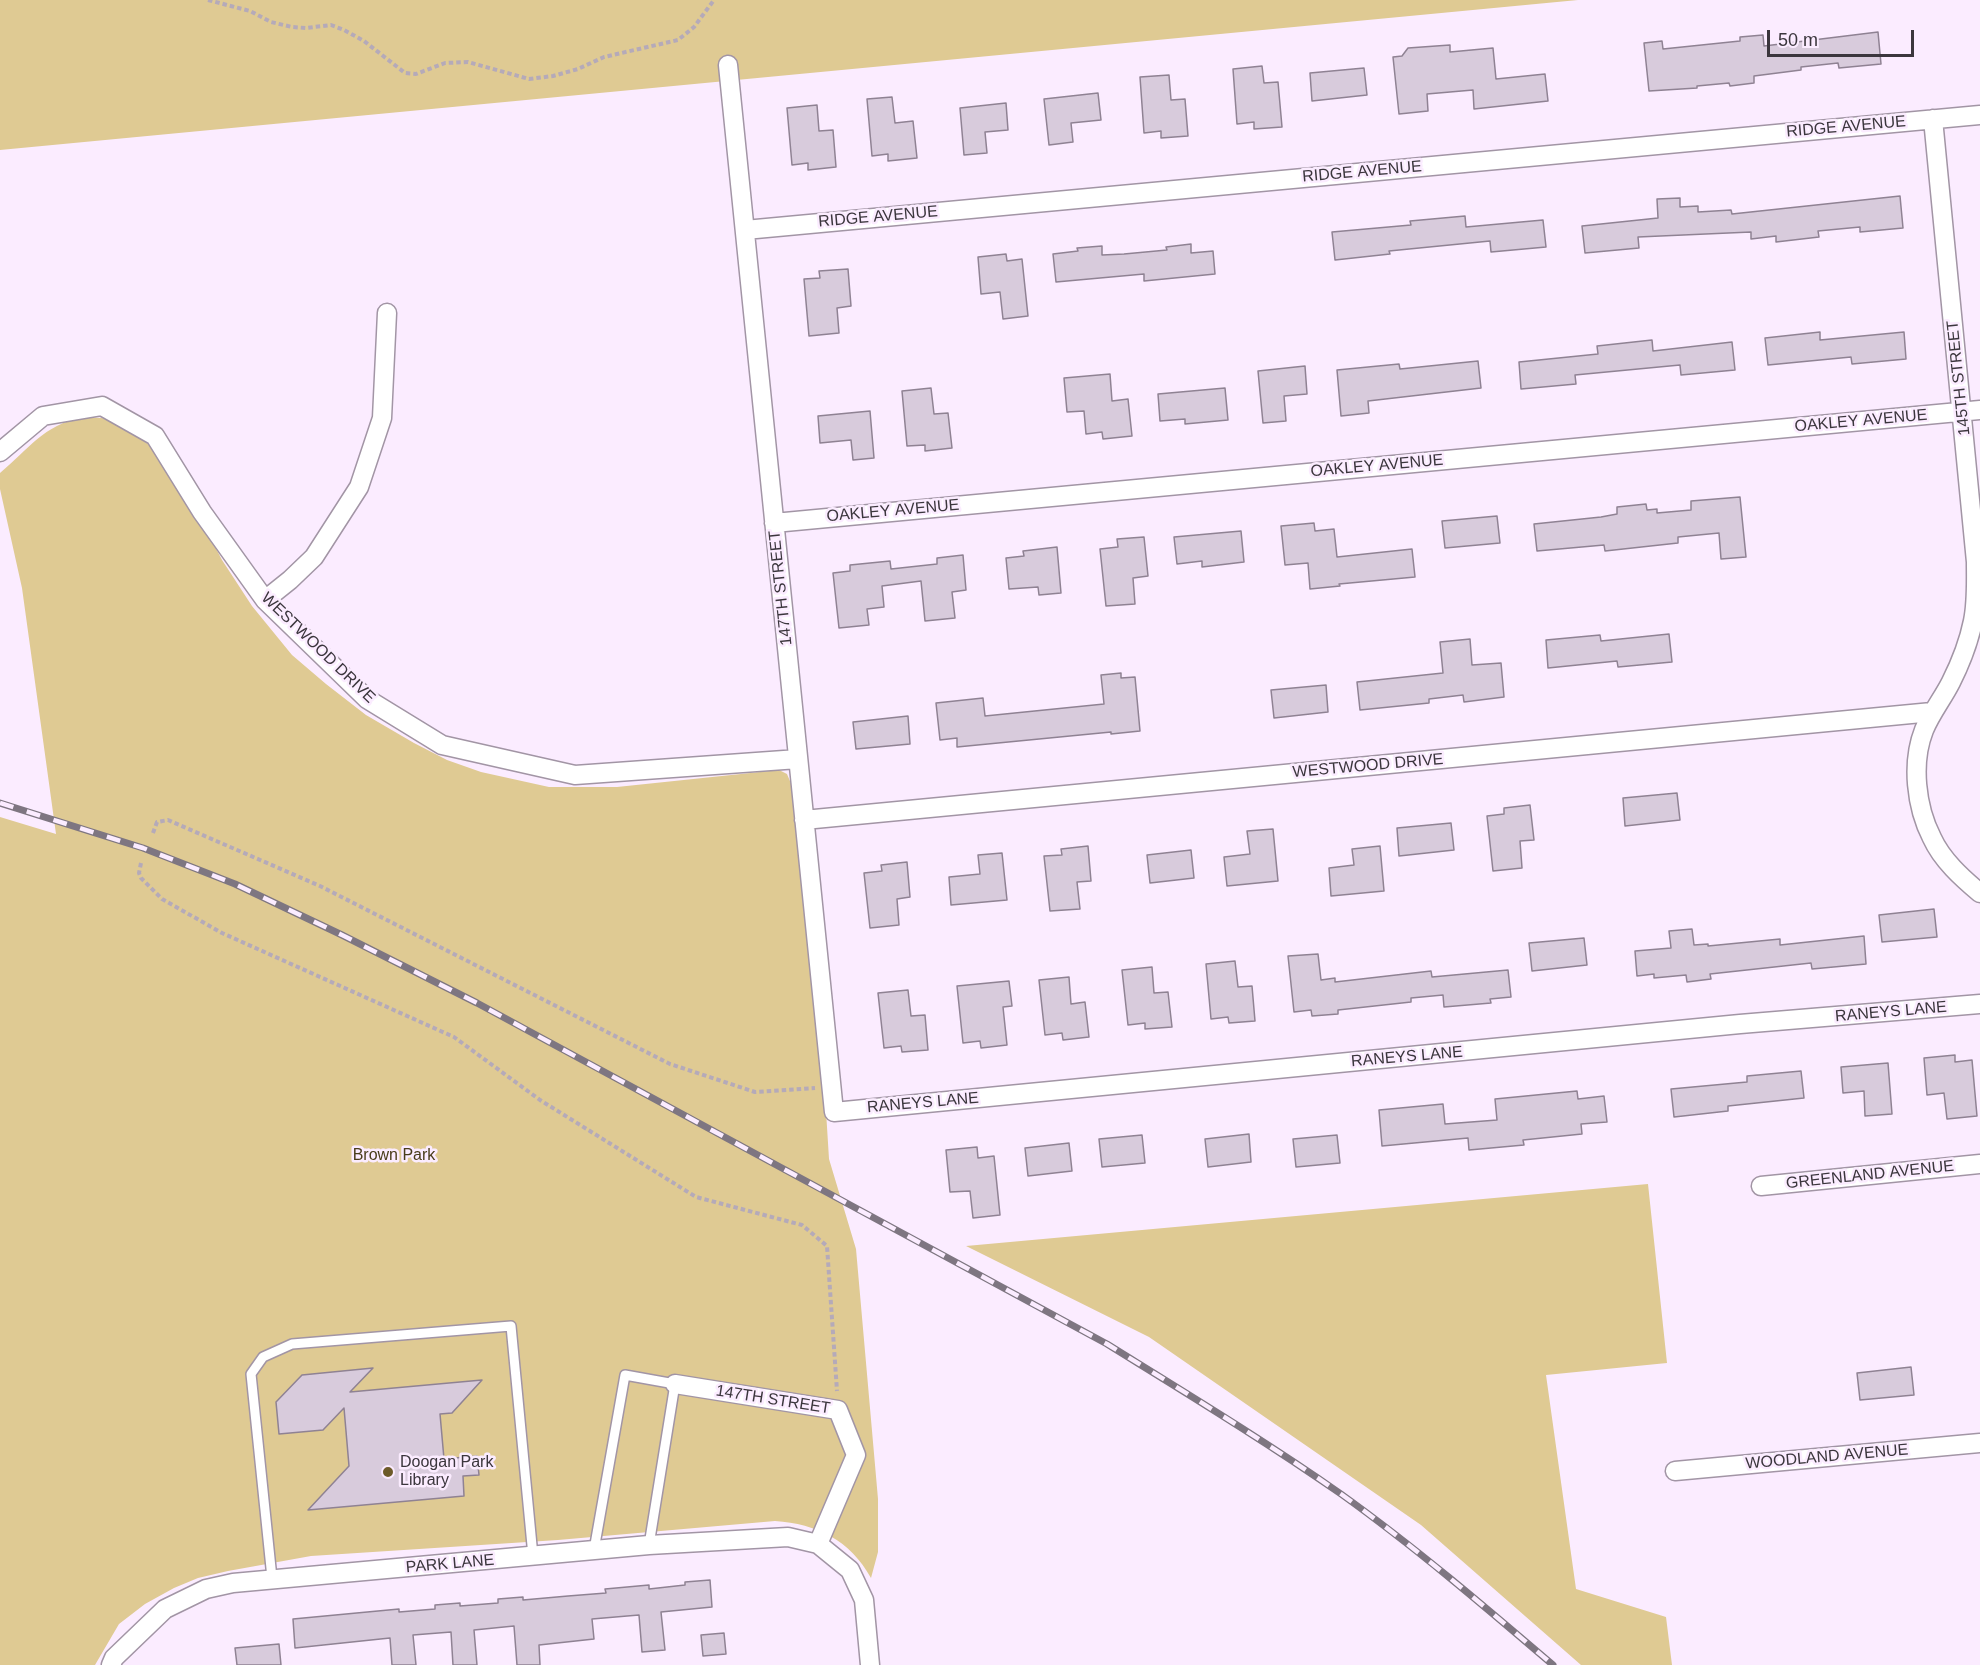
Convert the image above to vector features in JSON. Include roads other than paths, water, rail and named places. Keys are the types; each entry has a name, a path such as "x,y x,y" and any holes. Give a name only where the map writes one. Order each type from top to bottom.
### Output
{"street":[{"name":"147TH STREET","path":"728,65 834,1112"},
{"name":"RIDGE AVENUE","path":"745,230 1980,115"},
{"name":"145TH STREET","path":"1934,119 1971,411 1976,590 1973,622 1951,682 1932,712 1923,732 1918,757 1917,786 1932,838 1953,868 1980,893"},
{"path":"265,600 314,557 359,487 382,418 387,314"},
{"name":"WESTWOOD DRIVE","path":"0,452 43,416 102,406 155,436 202,512 265,600 367,699 442,745 574,775 798,759"},
{"name":"OAKLEY AVENUE","path":"774,523 1971,411"},
{"name":"WESTWOOD DRIVE","path":"804,820 1932,712"},
{"name":"RANEYS LANE","path":"834,1112 1740,1024 1980,1004"},
{"name":"GREENLAND AVENUE","path":"1761,1186 1980,1164"},
{"name":"147TH STREET","path":"675,1384 838,1410 856,1455 818,1544"},
{"name":"WOODLAND AVENUE","path":"1675,1471 1980,1443"},
{"name":"PARK LANE","path":"111,1665 114,1658 165,1609 206,1589 233,1582 649,1545 788,1537 818,1544"},
{"path":"818,1544 850,1570 864,1600 870,1665"}],"lane":[{"path":"272,1578 251,1374 263,1357 292,1344 303,1343 511,1326 533,1556"},
{"path":"594,1550 625,1375 675,1384 649,1545"}],"railway":[{"path":"0,803 143,848 235,884 342,935 477,1003 1107,1344 1254,1436 1369,1514 1553,1665"}],"place":[{"name":"Doogan Park Library","path":"388,1472"}],"park label":[{"name":"Brown Park","path":"394,1156"}]}
